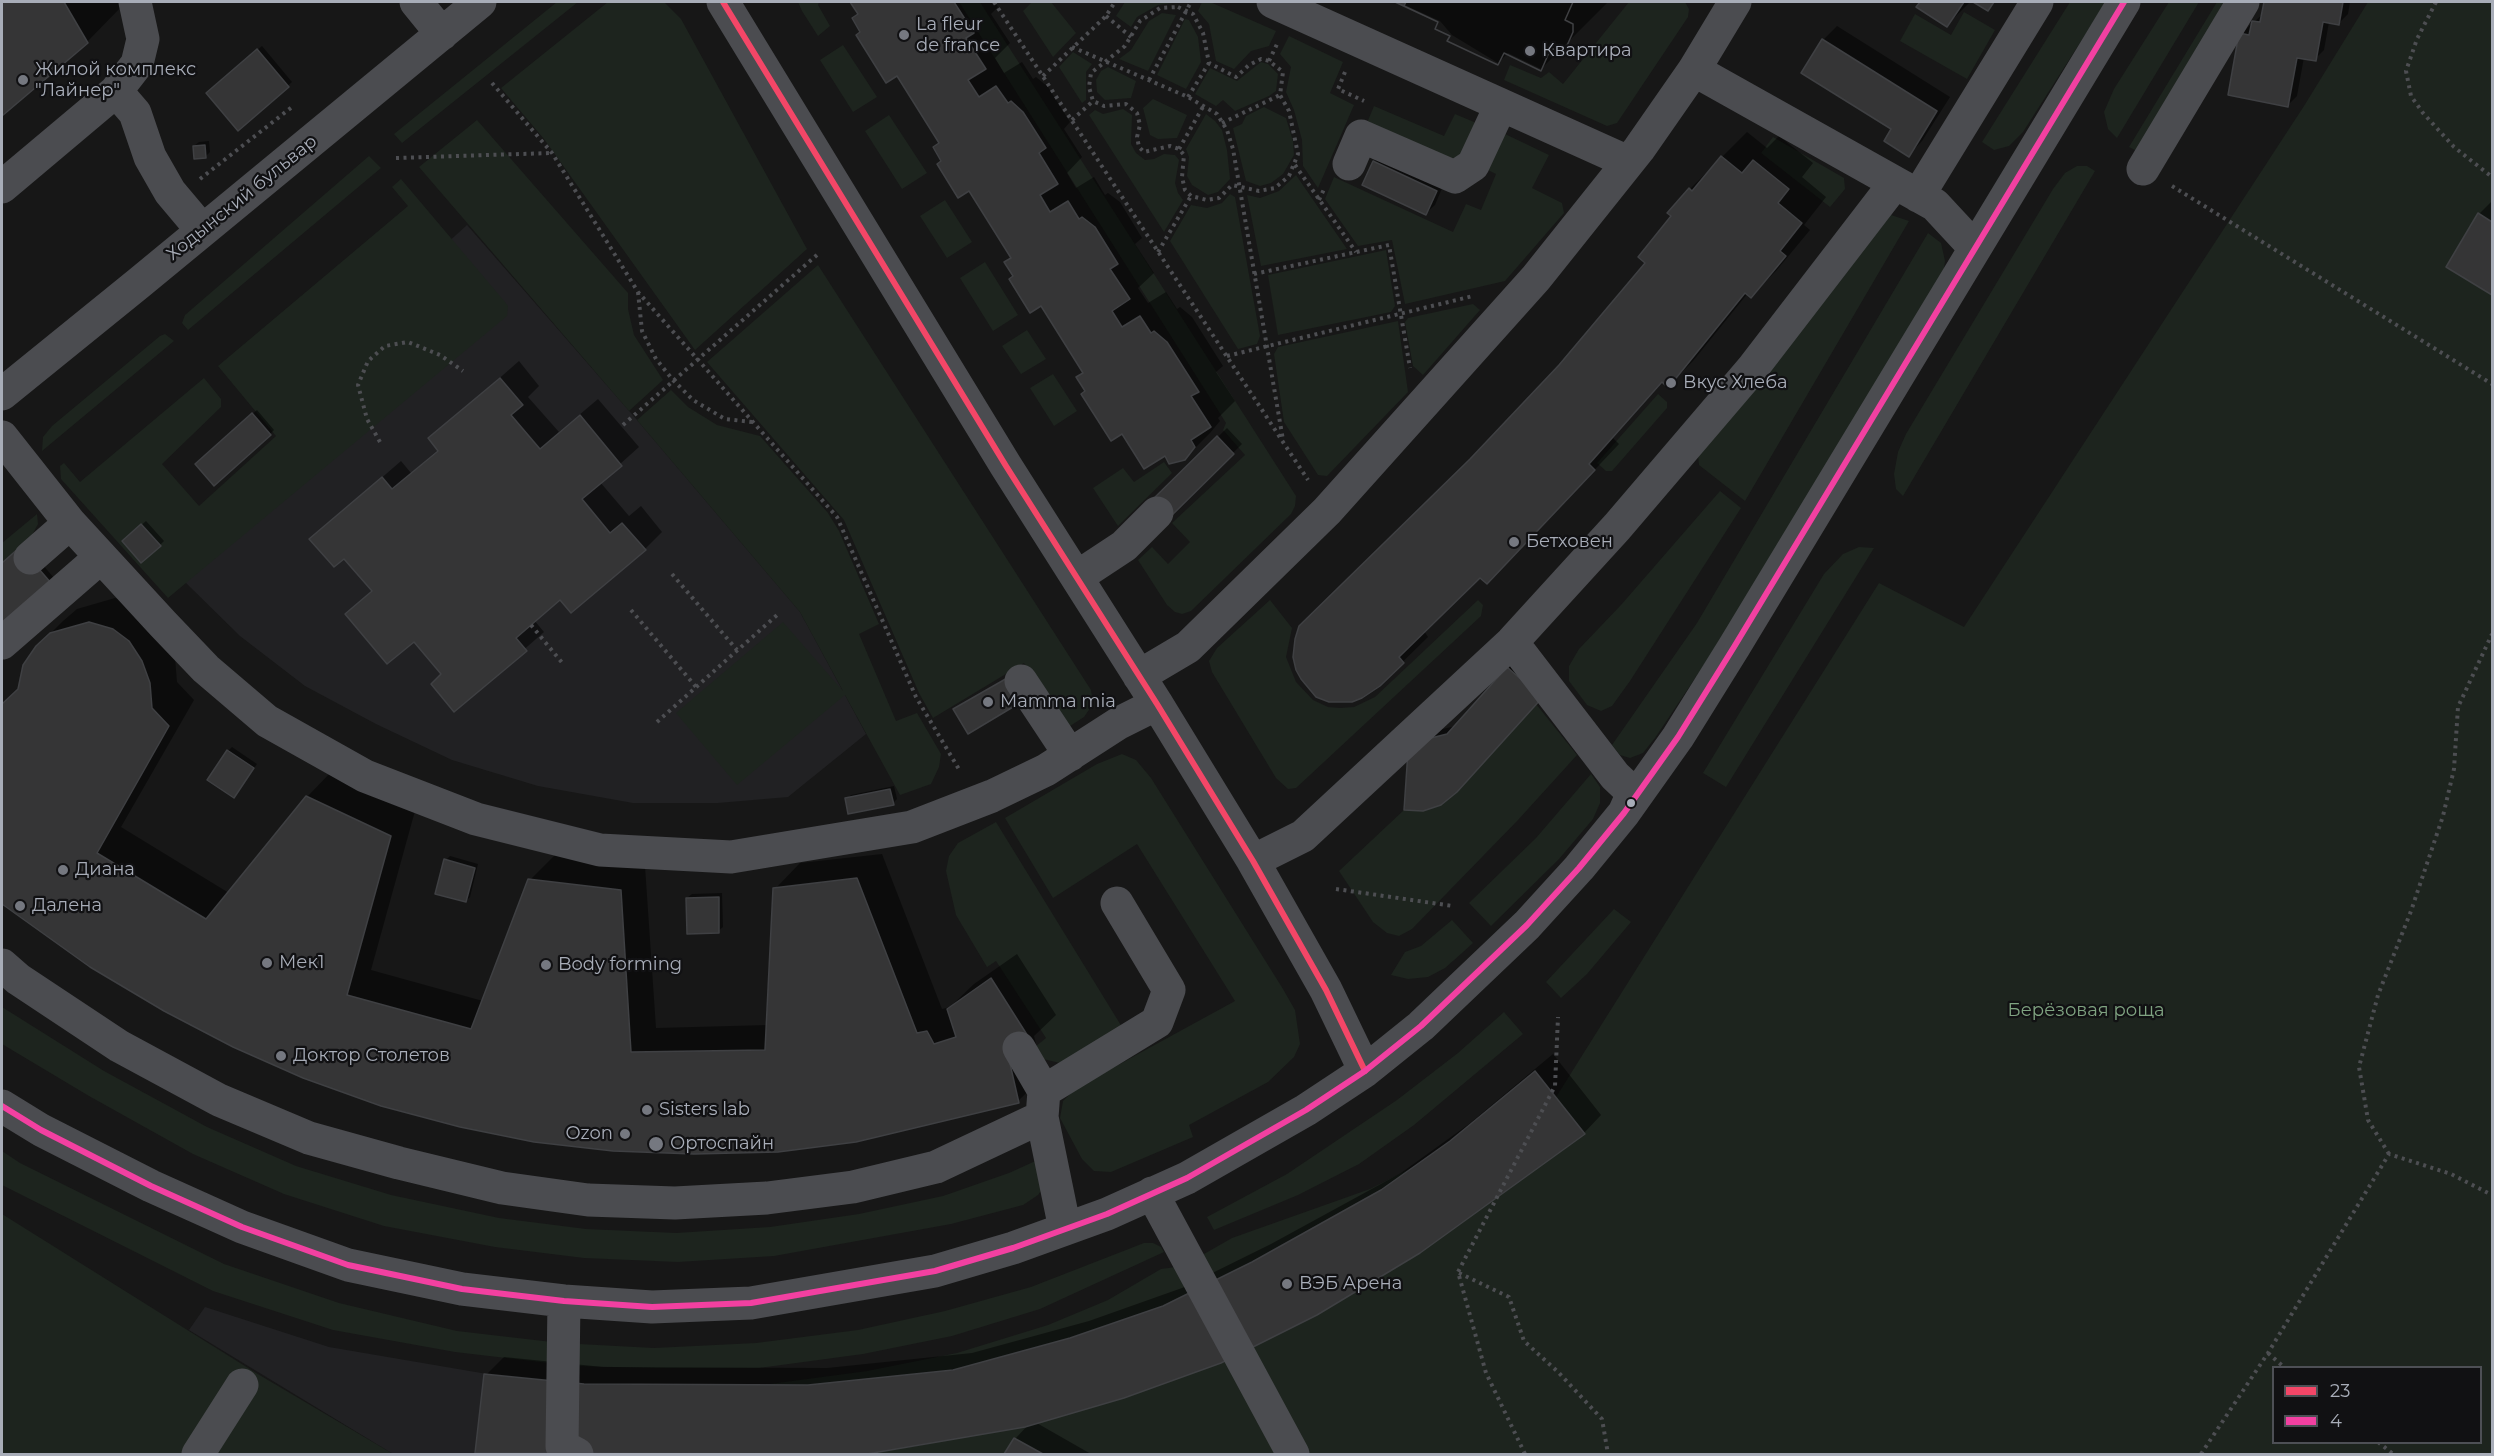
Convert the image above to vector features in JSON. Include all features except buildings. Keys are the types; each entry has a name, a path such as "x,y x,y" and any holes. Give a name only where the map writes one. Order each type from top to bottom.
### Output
{"street":[{"path":"2,188 116,91 137,64 143,39 135,2"},
{"path":"416,2 442,34"},
{"name":"Ходынский бульвар","path":"2,394 480,2"},
{"path":"1274,2 1628,162"},
{"path":"1253,861 1302,836 1512,642 1617,527 1907,189 2037,2"},
{"path":"2,1106 40,1130 161,1190 242,1227 348,1265 462,1289 564,1301 652,1307 751,1303 935,1271 1013,1248 1065,1229 1186,1178 1268,1133 1365,1071 1421,1026 1520,932 1579,868 1624,813 1678,737 1734,647 2124,2"},
{"path":"2142,169 2244,2"},
{"path":"730,4 1006,466 1157,704 1253,861 1326,990 1365,1071"},
{"path":"1139,676 1188,647 1327,510 1536,278 1628,162 1694,69 1729,4"},
{"path":"1694,69 1935,205 1974,247"},
{"path":"116,91 135,113 150,157 174,197 202,230"},
{"path":"1349,164 1361,136 1455,177 1473,165 1501,105"},
{"path":"2,437 70,523 101,557 206,669 267,721 366,776 476,819 600,850 731,857 912,827 978,802 1046,770 1119,723 1157,704"},
{"path":"1077,577 1124,546 1157,513"},
{"path":"30,558 70,523"},
{"path":"2,643 101,557"},
{"path":"1512,642 1531,678 1615,776 1633,793 1624,813"},
{"path":"1021,681 1070,755"},
{"path":"2,966 119,1046 219,1100 309,1138 502,1188 588,1200 675,1203 766,1198 853,1187 936,1167 1043,1104 1158,1022 1169,990 1117,903"},
{"path":"1020,1048 1043,1104 1065,1229"},
{"path":"1152,1193 1293,1455"},
{"path":"564,1301 562,1446 577,1455"},
{"path":"198,1455 242,1385"}],"path":[{"path":"994,2 1312,487"},
{"path":"1042,76 1106,16 1115,2"},
{"path":"1149,80 1191,2"},
{"path":"2436,2 2417,39 2406,71 2411,96 2454,147 2493,177"},
{"path":"1188,97 1209,63 1203,33 1193,14 1178,7 1160,8 1140,21 1125,46 1091,73 1089,87 1094,101 1104,106 1125,104 1137,113 1140,125 1137,137 1139,147 1144,152 1170,146 1179,149 1184,155 1182,177 1185,190 1191,196 1207,200 1219,198 1233,185 1258,191 1275,188 1289,176 1298,154 1297,140 1289,111 1280,95 1283,72 1269,61 1262,59 1249,65 1236,77 1209,63"},
{"path":"1106,16 1131,37"},
{"path":"1269,61 1279,40"},
{"path":"1072,47 1204,105 1217,114 1222,123 1233,149 1284,444"},
{"path":"492,83 552,153 638,292 837,517 916,697 978,802"},
{"path":"1222,123 1280,95"},
{"path":"1072,120 1094,101"},
{"path":"1179,149 1204,105"},
{"path":"174,197 219,166 292,107"},
{"path":"396,158 552,153"},
{"path":"1295,165 1356,252"},
{"path":"2142,169 2200,201 2493,384"},
{"path":"1158,252 1191,196"},
{"path":"1254,274 1389,245 1411,370"},
{"path":"623,425 818,254"},
{"path":"638,292 642,331 656,359 673,380 693,400 725,419 753,422"},
{"path":"1227,356 1477,295"},
{"path":"380,442 367,419 358,385 368,361 385,346 408,342 440,355 463,371"},
{"path":"672,574 737,650"},
{"path":"631,610 696,687"},
{"path":"657,722 777,615"},
{"path":"531,625 564,665"},
{"path":"2493,634 2458,708 2454,769 2443,816 2411,911 2378,995 2359,1067 2368,1120 2389,1155 2451,1174 2493,1196"},
{"path":"1336,889 1453,906"},
{"path":"1525,1455 1486,1373 1458,1272 1555,1086 1558,1017"},
{"path":"2201,1455 2268,1353 2389,1155"},
{"path":"1458,1272 1509,1297 1524,1341 1558,1372 1602,1419 1608,1455"},
{"path":"2268,1353 2283,1366"},
{"path":"2379,1444 2393,1455"}],"shaded area":[{"path":"467,225 800,612 866,734 788,797 718,803 633,803 538,786 452,760 376,724 305,686 240,636 185,582 359,437 402,284"},
{"path":"205,1307 329,1347 493,1375 548,1396 516,1454 393,1454 189,1330"}],"green space":[{"path":"557,2 578,2 402,143 394,134"},
{"path":"608,2 664,2 681,19 807,249 695,350 544,139 501,88"},
{"path":"798,2 819,2 818,5 830,26 818,36"},
{"path":"959,2 980,2 1296,496 1291,514 1191,611 1182,614 1175,612 1167,605 1138,560 1152,547 1168,564 1190,542 1172,523 1245,455 1223,430 1226,423"},
{"path":"1032,2 1051,2 1076,33 1053,57 1023,11"},
{"path":"1125,2 1181,2 1158,5 1137,17 1131,27 1116,16"},
{"path":"1202,2 1210,2 1276,31 1269,46 1251,51 1234,69 1216,61 1209,24 1198,11"},
{"path":"1629,2 1685,2 1689,9 1688,17 1617,123 1607,126 1504,80 1510,65 1541,78 1549,72 1563,84"},
{"path":"2070,2 2106,2 2023,132 2009,146 1994,150 1982,142"},
{"path":"2169,2 2199,2 2117,138 2108,129 2104,112 2114,89"},
{"path":"2217,2 2230,2 2137,151 2129,147"},
{"name":"Берёзовая роща","path":"2368,2 2492,2 2492,1454 516,1454 548,1396 655,1386 762,1385 867,1371 957,1353 1048,1325 1108,1300 1161,1269 1183,1266 1232,1238 1370,1189 1437,1155 1529,1140 1879,583 1964,627 2304,106"},
{"path":"1964,12 1995,30 1967,79 1900,41 1915,14 1951,35"},
{"path":"1162,13 1176,15 1148,71 1119,59 1131,50 1149,21"},
{"path":"1185,19 1189,20 1198,37 1201,62 1186,89 1157,75"},
{"path":"1289,36 1343,62 1330,93 1354,105 1318,188 1303,166 1302,140 1294,110 1286,92 1291,67 1280,54"},
{"path":"843,45 877,97 853,112 820,60"},
{"path":"1073,52 1092,64 1086,72 1086,100 1082,103 1059,67"},
{"path":"1261,62 1268,64 1278,74 1276,91 1269,96 1235,111 1223,100 1216,106 1195,94 1210,68 1237,81"},
{"path":"1108,67 1136,81 1131,98 1105,100 1097,92 1096,80 1101,71"},
{"path":"1153,99 1187,115 1177,138 1158,139 1150,135 1143,108"},
{"path":"1374,106 1444,136 1455,114 1474,122 1478,130 1466,158 1446,166 1364,130"},
{"path":"1264,107 1286,118 1293,141 1294,155 1283,174 1271,183 1260,186 1246,181 1233,128 1242,124 1246,116"},
{"path":"1123,109 1132,115 1131,144 1136,153 1145,160 1164,154 1175,155 1179,160 1175,183 1183,200 1164,232 1089,115 1095,110 1103,114"},
{"path":"1206,114 1222,130 1230,179 1218,192 1208,195 1192,185 1187,176 1189,157 1186,149"},
{"path":"889,115 927,173 902,189 865,131"},
{"path":"477,120 628,293 628,309 634,335 663,380 629,411 419,167"},
{"path":"1505,134 1549,155 1532,188 1562,203 1564,213 1505,281 1405,304 1392,240 1358,246 1325,199 1334,177 1453,232 1466,204 1481,210 1496,174 1484,168"},
{"path":"1773,137 1844,178 1845,189 1830,207 1761,153"},
{"path":"369,156 381,168 188,330 182,323 185,315"},
{"path":"2077,166 2087,166 2095,171 1903,496 1896,489 1894,474 1898,452 1906,434 2053,189 2065,173"},
{"path":"1296,175 1347,249 1261,266 1247,195 1260,198 1279,191"},
{"path":"401,179 505,302 508,306 507,316 168,598 61,479 60,466 64,463 80,482 204,378 221,399 221,407 162,464 199,506 276,436 218,366 408,206 392,187"},
{"path":"1230,194 1235,197 1260,336 1257,344 1238,349 1170,241 1191,205 1207,208 1222,203"},
{"path":"945,200 972,242 947,258 920,216"},
{"path":"1891,215 1909,221 1745,501 1699,465 1698,455"},
{"path":"1928,233 1941,243 1945,261 1943,276 1722,638 1655,738 1643,753 1630,758 1620,755 1612,745 1697,623"},
{"path":"1386,250 1395,306 1391,312 1278,335 1268,275"},
{"path":"985,262 1018,315 993,331 960,278"},
{"path":"818,265 1091,690 1093,704 1084,717 1070,726 1060,723 1024,663 933,718 919,693 844,520 707,362"},
{"path":"1473,304 1480,310 1423,375 1413,366 1405,322 1408,318"},
{"path":"1398,321 1408,392 1327,476 1318,475 1284,422 1274,354 1278,347"},
{"path":"1027,330 1046,359 1021,374 1002,346"},
{"path":"165,334 174,341 42,451 43,437 52,426"},
{"path":"1053,374 1077,411 1054,426 1030,388"},
{"path":"671,390 688,407 717,425 760,436 828,513 839,531 879,624 859,634 896,721 917,713 941,754 939,767 931,784 900,795 845,695 737,785 676,713 783,622 843,691 800,612 637,420"},
{"path":"1658,394 1667,402 1667,408 1612,471 1606,471 1597,463"},
{"path":"1164,462 1172,473 1118,526 1093,488 1123,468 1134,482"},
{"path":"1720,491 1741,508 1612,706 1601,711 1587,705 1569,681 1569,666 1579,649 1621,605"},
{"path":"37,514 38,524 31,537 2,563 2,543"},
{"path":"1859,547 1874,548 1726,787 1703,773 1824,574 1843,554"},
{"path":"1270,600 1292,628 1286,657 1296,682 1313,700 1328,707 1340,708 1354,707 1375,697 1478,600 1483,605 1481,616 1296,788 1288,789 1276,778 1212,672 1209,661 1217,648"},
{"path":"1536,704 1577,755 1518,820 1412,929 1399,936 1387,933 1373,922 1339,871 1404,810 1423,811 1441,805 1457,792"},
{"path":"1122,754 1136,760 1151,778 1283,989 1295,1010 1300,1044 1294,1057 1268,1082 1189,1125 1193,1137 1111,1172 1094,1171 1082,1159 1060,1118 1063,1101 1076,1088 1235,1001 1137,844 1053,898 1005,818 1097,764"},
{"path":"1591,774 1600,787 1600,803 1593,819 1559,859 1491,926 1469,903 1536,838"},
{"path":"996,822 1122,1027 1060,1063 1043,1059 1035,1047 1046,1038 996,961 987,967 956,915 946,871 949,856 958,843"},
{"path":"1614,909 1631,922 1587,974 1561,998 1546,982"},
{"path":"1452,920 1473,943 1462,953 1445,968 1428,977 1408,979 1391,975 1405,952 1421,946"},
{"path":"2,1007 104,1071 207,1127 296,1166 391,1195 499,1218 586,1229 676,1233 770,1227 859,1214 943,1196 1009,1173 1042,1158 1045,1185 1038,1195 1023,1205 951,1224 774,1256 678,1262 584,1258 495,1247 384,1226 284,1194 193,1154 2,1044"},
{"path":"1504,1012 1523,1034 1414,1125 1359,1164 1298,1195 1214,1230 1207,1217 1287,1174 1397,1100 1458,1053"},
{"path":"2,1151 20,1163 224,1264 339,1303 457,1331 552,1342 557,1364 455,1352 333,1330 213,1291 2,1185"},
{"path":"2,1214 256,1373 393,1454 2,1454"},
{"path":"1144,1243 1153,1243 1161,1247 1164,1252 1040,1309 952,1336 863,1354 759,1368 571,1366 579,1344 654,1348 756,1343 858,1330 945,1311 1031,1287"}],"transit line":[{"name":"23","path":"723,2 1006,466 1157,704 1253,861 1326,990 1365,1071"},
{"name":"4","path":"2,1106 41,1130 151,1186 242,1227 348,1265 462,1289 564,1301 652,1307 751,1303 935,1271 1013,1248 1107,1214 1187,1178 1306,1110 1365,1071 1421,1026 1527,925 1579,868 1624,813 1678,737 1734,647 2124,2"}],"place":[{"name":"La fleur de france","path":"904,35"},
{"name":"Квартира","path":"1530,51"},
{"name":"Жилой комплекс \"Лайнер\"","path":"23,80"},
{"name":"Вкус Хлеба","path":"1671,383"},
{"name":"Бетховен","path":"1514,542"},
{"name":"Mamma mia","path":"988,702"},
{"name":"Диана","path":"63,870"},
{"name":"Далена","path":"20,906"},
{"name":"Мек1","path":"267,963"},
{"name":"Body forming","path":"546,965"},
{"name":"Доктор Столетов","path":"281,1056"},
{"name":"Sisters lab","path":"647,1110"},
{"name":"Ozon","path":"625,1134"},
{"name":"Ортоспайн","path":"656,1144"},
{"name":"ВЭБ Арена","path":"1287,1284"}]}
